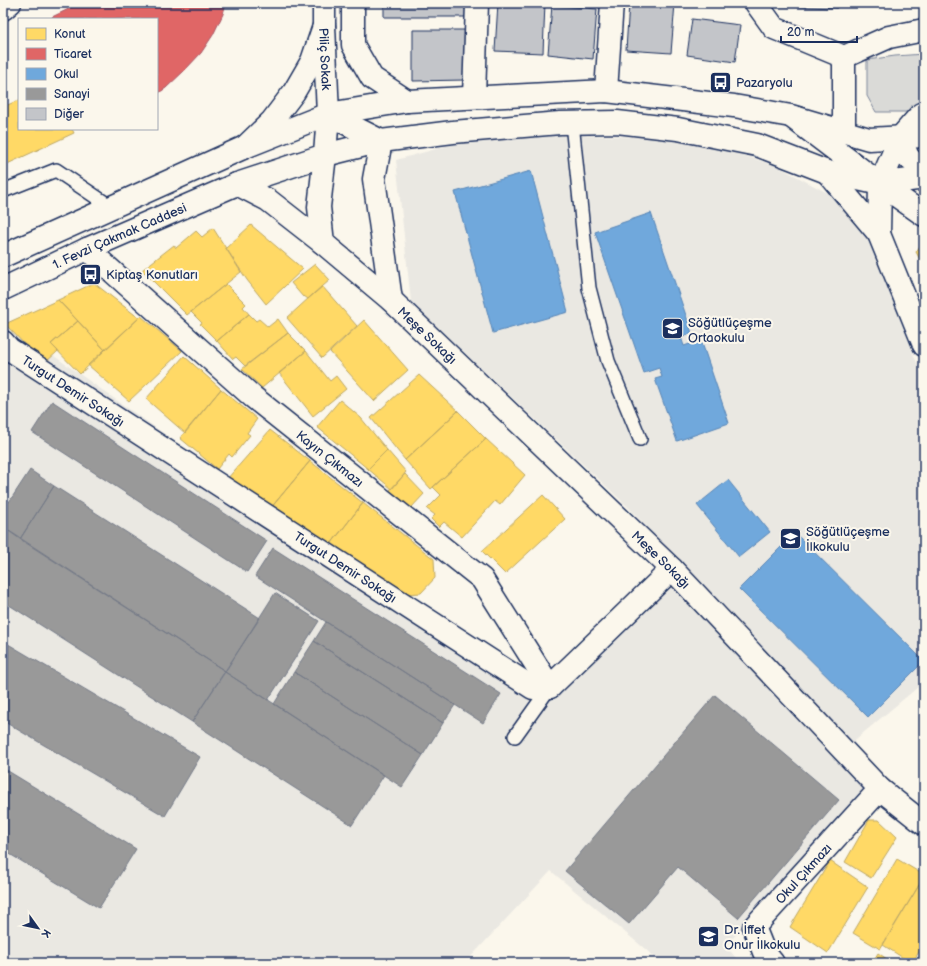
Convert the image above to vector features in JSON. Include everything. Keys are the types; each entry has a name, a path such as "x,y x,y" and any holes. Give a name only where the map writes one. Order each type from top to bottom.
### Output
{"street":[{"path":"3,9 10,3"},
{"name":"Piliç Sokak","path":"323,243 319,207 328,114 324,3"},
{"path":"353,3 354,45 372,78 406,101"},
{"path":"474,97 477,3"},
{"path":"606,91 612,3"},
{"path":"756,3 774,28 844,57 889,37 924,30"},
{"path":"245,147 272,121 294,92 312,61 324,26"},
{"path":"844,57 844,132"},
{"path":"3,256 111,206 245,147 328,114 406,101 606,91 734,106 791,116 869,139 924,136"},
{"path":"879,234 880,184 900,138 921,114 924,113"},
{"path":"328,114 381,141"},
{"path":"791,116 880,184 924,215"},
{"name":"1. Fevzi Çakmak Caddesi","path":"3,289 86,249 237,184 325,155 381,141 453,132 572,123 617,122 678,129 756,145 828,172 880,184"},
{"path":"900,138 908,157 924,172"},
{"name":"Meşe Sokağı","path":"381,141 374,179 391,300"},
{"path":"828,172 879,234 924,345"},
{"path":"880,184 924,178"},
{"name":"Meşe Sokağı","path":"237,184 268,200 323,243 391,300 672,569 880,789 924,824"},
{"name":"Kayın Çıkmazı","path":"86,249 253,397 482,579 550,687"},
{"name":"Turgut Demir Sokağı","path":"3,342 9,349 533,688 550,687"},
{"path":"550,687 672,569"},
{"name":"Okul Çıkmazı","path":"773,963 764,952 754,927 880,789"}],"lane":[{"path":"572,123 589,288 608,361 640,439"},
{"path":"3,191 56,170 111,206"},
{"path":"515,736 550,687"}],"shaded area":[{"path":"924,54 924,110 909,112 876,112 867,96 867,60"},
{"path":"571,135 644,137 711,145 777,166 863,212 914,356 924,378 924,682 850,744 879,771 726,946 740,963 662,963 551,871 465,963 3,963 3,320 534,695 687,570 627,506 411,302 396,160 461,142"}],"building: Konut":[{"path":"18,100 18,130 72,130 74,133 3,166 3,107"},
{"path":"251,225 303,269 266,304 247,280 226,248"},
{"path":"213,228 241,272 187,315 142,270 174,245 176,248 196,231 202,237"},
{"path":"924,240 924,267 916,252"},
{"path":"315,264 330,280 308,299 304,296 303,297 291,283"},
{"path":"94,283 139,318 105,350 58,300"},
{"path":"226,284 246,304 243,307 249,314 217,341 200,324 202,323 191,312"},
{"path":"322,286 357,326 322,358 287,318"},
{"path":"58,300 78,321 51,344 58,351 45,363 5,324"},
{"path":"249,314 256,321 259,319 268,327 278,319 288,333 245,366 236,357 233,359 217,341"},
{"path":"141,316 182,351 129,401 88,365"},
{"path":"364,320 408,370 374,401 330,352"},
{"path":"78,321 105,350 80,374 51,344"},
{"path":"288,333 306,351 262,388 242,369"},
{"path":"306,351 330,381 336,376 346,389 313,416 279,373"},
{"path":"184,356 221,389 185,433 146,399"},
{"path":"419,375 458,411 405,460 371,418"},
{"path":"221,389 257,419 247,433 250,435 232,457 229,454 217,469 180,438"},
{"path":"340,400 361,418 387,450 368,469 317,427"},
{"path":"458,411 486,439 431,489 405,460"},
{"path":"270,430 310,461 270,509 227,479"},
{"path":"486,439 525,475 500,505 495,501 462,537 444,522 439,527 431,519 435,515 427,509 441,495 433,487"},
{"path":"387,450 406,472 392,489 368,469"},
{"path":"310,461 363,503 327,549 270,509"},
{"path":"405,474 424,494 411,508 389,491"},
{"path":"543,495 565,519 505,574 482,551"},
{"path":"363,503 434,559 435,578 421,593 393,595 327,549"},
{"path":"869,820 879,820 897,837 871,878 845,862"},
{"path":"897,859 924,875 924,877 880,949 853,933"},
{"path":"830,861 868,887 828,953 790,927"},
{"path":"924,877 924,944 911,963 883,945"},
{"path":"878,953 893,963 872,963"}],"building: Ticaret":[{"path":"81,3 226,3 223,14 213,35 201,53 166,88 158,93 158,18 52,17"}],"building: Okul":[{"path":"531,171 568,312 493,333 455,192"},
{"path":"651,213 692,333 681,337 684,346 701,340 729,423 677,441 655,379 662,377 659,368 644,373 595,232"},
{"path":"728,480 770,532 739,557 697,505"},
{"path":"795,533 924,661 868,717 739,589"}],"building: Sanayi":[{"path":"52,401 267,541 247,572 32,432"},
{"path":"30,470 54,486 20,539 3,527 3,498 9,502"},
{"path":"54,486 260,618 225,671 20,539"},
{"path":"3,527 225,671 192,722 3,601"},
{"path":"273,548 501,694 483,723 255,576"},
{"path":"275,593 319,621 268,700 225,672"},
{"path":"326,622 455,705 443,723 314,641"},
{"path":"3,641 200,757 165,816 3,721"},
{"path":"314,641 443,723 423,755 294,672"},
{"path":"225,672 384,775 352,825 192,722"},
{"path":"294,672 423,755 402,787 274,704"},
{"path":"715,695 839,800 738,918 678,867 629,924 565,871"},
{"path":"3,768 136,849 99,908 3,850"}],"building: Diğer":[{"path":"384,3 469,3 469,17 384,17"},
{"path":"498,3 545,3 543,53 495,51"},
{"path":"629,3 675,3 671,53 626,50"},
{"path":"744,3 744,7 687,4"},
{"path":"776,3 837,3 837,8 776,6"},
{"path":"552,5 597,9 593,59 548,54"},
{"path":"692,19 740,25 735,62 687,55"},
{"path":"413,30 465,30 465,80 413,81"}],"place":[{"name":"Pazaryolu","path":"721,82"},
{"name":"Kiptaş Konutları","path":"90,274"},
{"name":"Söğütlüçeşme Ortaokulu","path":"672,329"},
{"name":"Söğütlüçeşme İlkokulu","path":"790,538"},
{"name":"Dr. İffet Onur İlkokulu","path":"708,936"}]}
